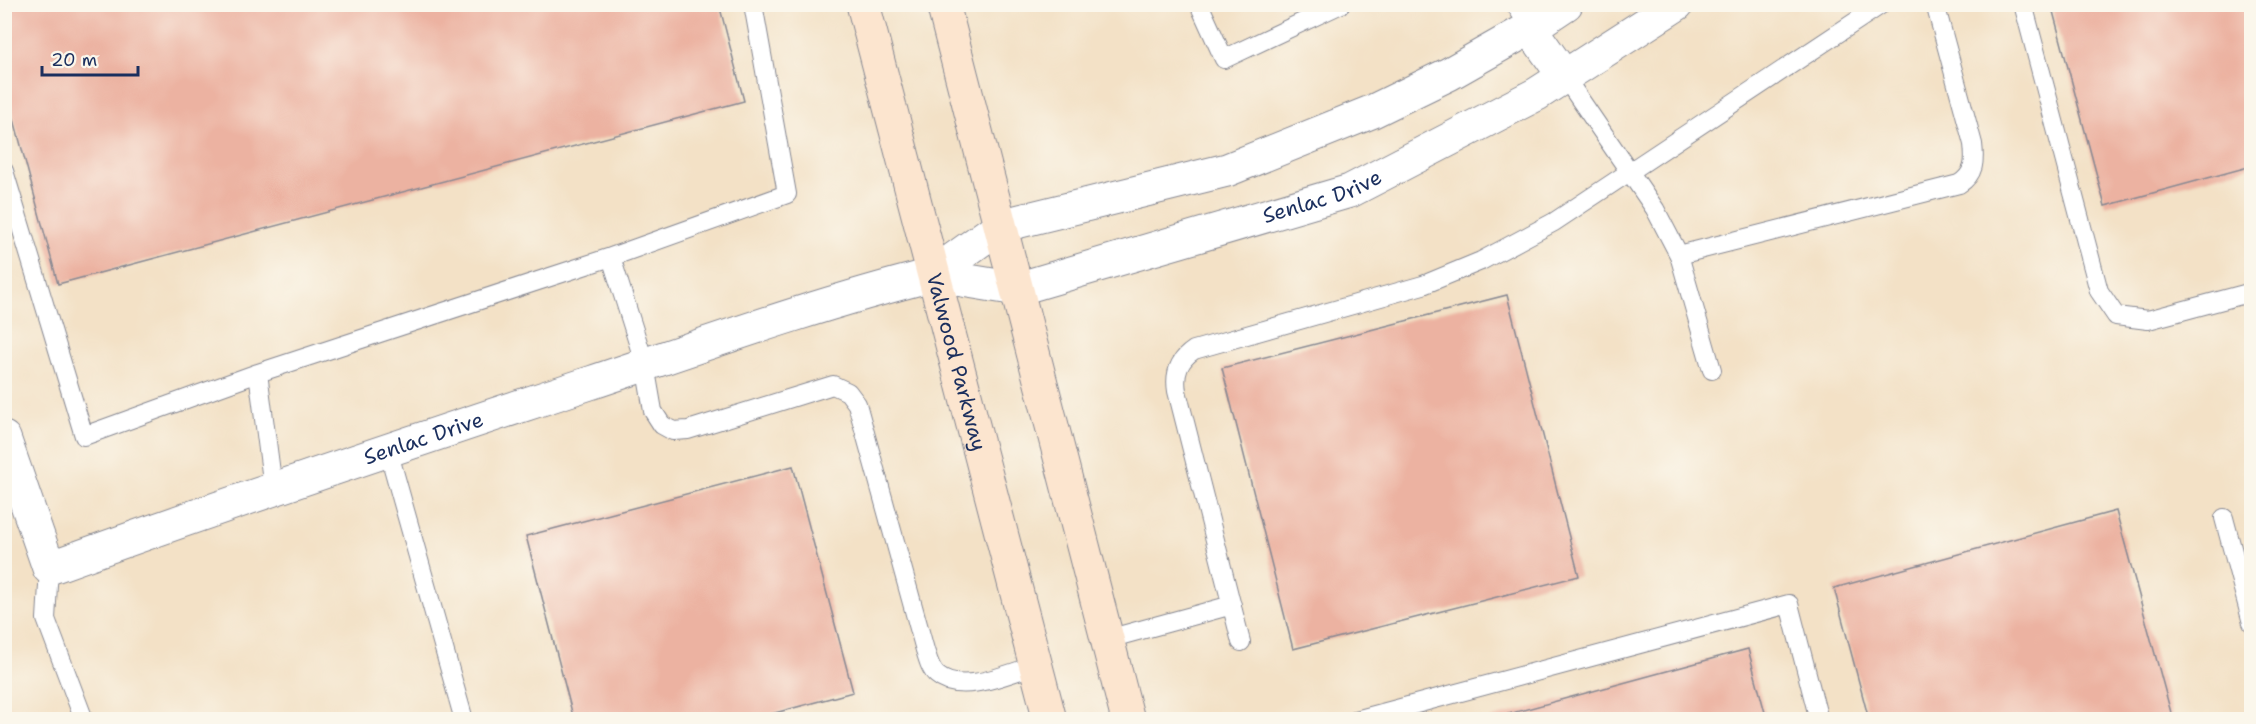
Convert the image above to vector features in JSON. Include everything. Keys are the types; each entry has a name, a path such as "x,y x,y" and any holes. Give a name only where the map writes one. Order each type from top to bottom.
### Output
{"main road":[{"name":"Valwood Parkway","path":"863,4 1050,720"},
{"path":"943,4 1128,720"}],"street":[{"name":"Senlac Drive","path":"48,568 273,488 848,296 932,274 1000,226 1227,170 1371,112 1449,74 1523,16 1566,4"},
{"name":"Senlac Drive","path":"932,274 1017,289 1350,191 1537,94 1677,4"},
{"path":"1523,16 1564,76"},
{"path":"4,438 48,568"}],"lane":[{"path":"4,171 84,436 258,373 611,256 787,194 753,4"},
{"path":"1199,4 1224,59 1341,4"},
{"path":"1241,642 1177,391 1176,370 1186,355 1194,350 1432,281 1481,261 1554,222 1882,4"},
{"path":"1679,255 1959,184 1968,179 1975,158 1973,144 1935,4"},
{"path":"2023,4 2099,291 2116,316 2148,320 2252,292"},
{"path":"1564,76 1656,209 1679,255 1712,370"},
{"path":"611,256 645,365 653,411 662,425 673,431 688,430 833,385 848,392 857,404 925,650 936,675 949,683 964,686 1036,665"},
{"path":"258,373 273,488"},
{"path":"388,450 464,720"},
{"path":"2224,518 2252,623"},
{"path":"48,568 46,619 84,720"},
{"path":"1356,720 1789,604 1819,720"},
{"path":"1108,639 1232,605"}],"building":[{"path":"4,4 719,4 744,101 58,284 4,82"},
{"path":"2051,4 2252,4 2252,166 2105,206"},
{"path":"1507,295 1579,576 1293,649 1222,368"},
{"path":"793,466 853,692 749,720 574,720 526,536"},
{"path":"2116,511 2173,720 1869,720 1834,588"},
{"path":"1748,649 1767,720 1490,720 1490,719"}]}
